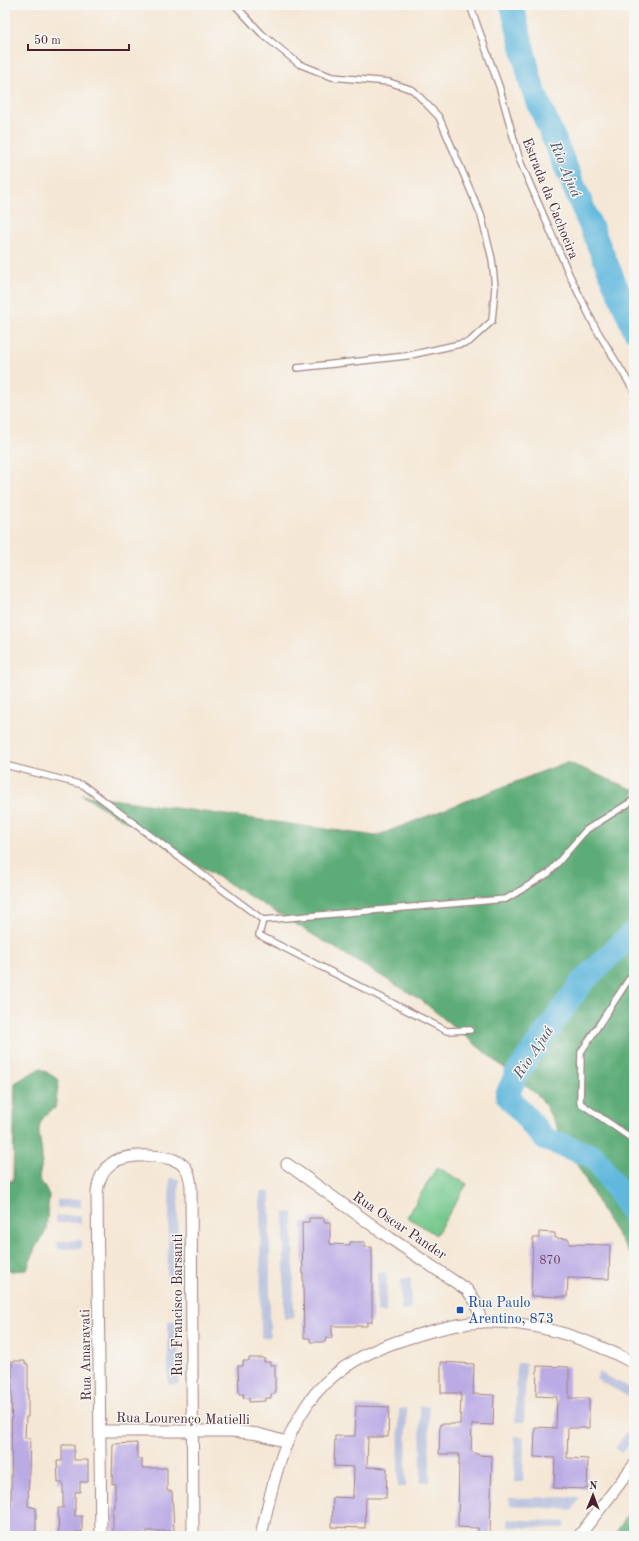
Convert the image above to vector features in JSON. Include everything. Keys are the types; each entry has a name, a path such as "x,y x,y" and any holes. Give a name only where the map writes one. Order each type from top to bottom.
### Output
{"street":[{"name":"Rua Francisco Barsanti","path":"103,1174 111,1164 121,1158 138,1156 167,1158 183,1164 187,1170 191,1186 194,1536"},
{"name":"Rua Oscar Pander","path":"287,1164 390,1238 467,1290 476,1302 481,1322"},
{"name":"Rua Amaravati","path":"101,1536 101,1432 96,1207 98,1184 103,1174"},
{"path":"260,1536 286,1442 308,1403 334,1374 373,1350 440,1328 481,1322 537,1327 570,1336 593,1344 634,1364"},
{"name":"Rua Lourenço Matielli","path":"101,1432 193,1430 245,1432 286,1442"},
{"path":"579,1536 634,1464"}],"lane":[{"path":"235,5 262,34 299,64 332,77 389,82 413,90 438,117 481,215 492,259 495,287 492,321 469,342 406,356 297,368"},
{"name":"Estrada da Cachoeira","path":"470,5 499,86 520,162 569,274 595,327 634,391"},
{"path":"5,765 83,785 262,920 506,899 549,873 586,830 634,800"},
{"path":"262,920 259,935 447,1031 470,1030"},
{"path":"634,976 629,979 581,1052 580,1103 634,1140"}],"shaded area":[{"path":"170,1178 179,1179 176,1283 167,1282"},
{"path":"260,1192 270,1192 270,1337 261,1338"},
{"path":"81,1199 81,1207 57,1208 57,1200"},
{"path":"293,1212 294,1317 284,1319 284,1213"},
{"path":"81,1215 81,1223 56,1223 56,1216"},
{"path":"82,1240 82,1248 58,1249 57,1241"},
{"path":"387,1272 386,1313 377,1312 378,1273"},
{"path":"401,1278 411,1278 411,1310 401,1310"},
{"path":"178,1320 179,1385 168,1384 168,1321"},
{"path":"517,1363 526,1363 524,1422 515,1422"},
{"path":"599,1372 634,1390 634,1400 596,1379"},
{"path":"420,1406 429,1406 430,1482 421,1482"},
{"path":"407,1408 406,1487 398,1487 399,1409"},
{"path":"634,1423 634,1438 622,1453 615,1448"},
{"path":"515,1436 524,1437 523,1482 514,1482"},
{"path":"580,1497 573,1510 510,1505 509,1498"},
{"path":"508,1519 565,1522 564,1528 508,1527"}],"green space":[{"path":"567,762 634,790 634,1260 607,1219 541,1098 421,1000 82,795 376,836"},
{"path":"40,1068 59,1080 55,1108 42,1119 39,1130 42,1159 39,1178 49,1195 46,1231 35,1248 27,1270 9,1271 5,1264 5,1181 13,1181 15,1083"},
{"path":"437,1167 467,1184 436,1235 407,1217"},
{"path":"634,1504 634,1536 614,1536"},
{"path":"204,1531 245,1532 245,1536 204,1536"}],"building":[{"path":"309,1218 324,1218 324,1222 330,1222 330,1244 350,1245 350,1242 365,1242 365,1247 372,1247 372,1322 367,1322 367,1326 332,1326 332,1338 326,1338 325,1342 310,1342 310,1338 304,1338 302,1222 309,1222"},
{"path":"539,1232 555,1233 555,1238 569,1239 569,1244 610,1245 609,1279 568,1278 567,1297 531,1296 533,1238 539,1238"},
{"path":"249,1358 264,1358 264,1362 270,1362 270,1365 275,1365 275,1394 271,1394 271,1398 265,1398 265,1401 249,1402 249,1398 243,1398 244,1394 239,1394 238,1366 243,1366 243,1361 249,1361"},
{"path":"12,1361 25,1361 25,1364 28,1364 28,1417 26,1417 25,1438 30,1438 28,1506 36,1508 36,1536 5,1536 5,1506 11,1506"},
{"path":"441,1362 474,1364 473,1394 494,1395 493,1425 472,1424 471,1451 479,1455 492,1456 490,1536 478,1536 478,1528 458,1527 459,1454 439,1454 440,1424 460,1424 461,1393 441,1393"},
{"path":"537,1366 569,1367 569,1398 589,1398 589,1428 568,1428 567,1458 588,1459 587,1489 554,1488 555,1458 534,1457 535,1427 556,1428 557,1397 536,1396"},
{"path":"356,1406 389,1407 388,1437 368,1437 367,1467 387,1468 386,1498 366,1498 365,1528 332,1527 333,1497 353,1498 354,1467 334,1466 335,1436 355,1436"},
{"path":"137,1443 137,1459 142,1459 142,1468 167,1468 167,1491 172,1491 174,1531 147,1531 147,1536 113,1536 115,1483 112,1484 113,1444"},
{"path":"62,1445 74,1445 74,1460 88,1460 88,1482 80,1482 80,1492 75,1492 75,1516 82,1516 82,1532 75,1532 75,1536 59,1536 58,1508 63,1508 63,1483 58,1483 57,1461 62,1461"}],"waterway":[{"name":"Rio Ajuá","path":"512,5 532,87 634,329"},
{"name":"Rio Ajuá","path":"634,932 582,982 517,1073 507,1095 545,1139 595,1157 634,1215"}],"place":[{"name":"Rua Paulo Arentino, 873","path":"460,1310"}]}
